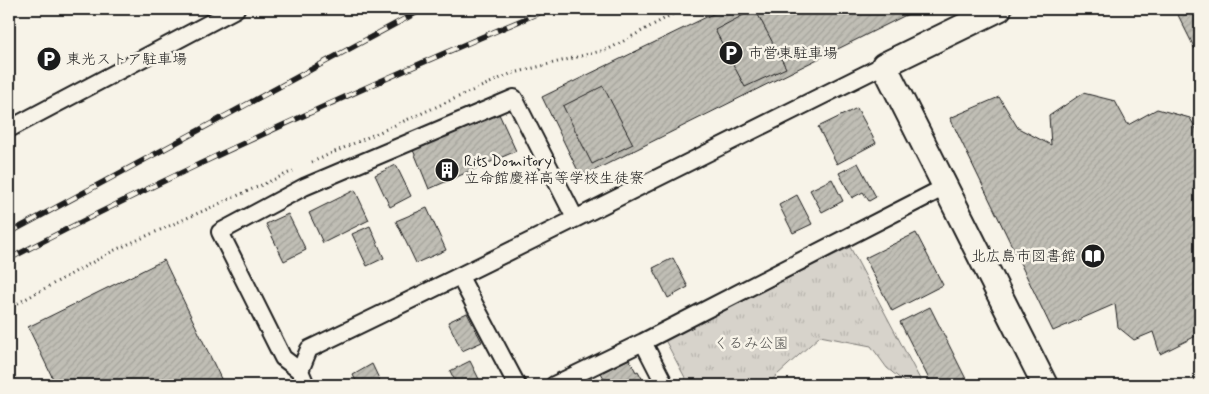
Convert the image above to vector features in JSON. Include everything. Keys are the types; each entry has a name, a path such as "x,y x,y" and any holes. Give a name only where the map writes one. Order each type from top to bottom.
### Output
{"street":[{"path":"9,129 203,16 236,9"},
{"path":"303,378 309,349 460,278 575,218 999,9"},
{"path":"884,65 1045,385"},
{"path":"303,378 283,358 220,232 304,187 514,98 575,218"},
{"path":"554,385 945,187"},
{"path":"460,278 517,385"},
{"path":"642,342 665,385"}],"green space":[{"name":"くるみ公園","path":"850,247 923,385 908,385 887,368 871,346 820,336 766,385 689,385 665,340"}],"building":[{"name":"市営東駐車場","path":"723,9 918,9 581,177 542,97"},
{"path":"755,9 786,68 745,87 715,30"},
{"path":"1175,9 1200,9 1200,47 1195,49"},
{"path":"603,86 633,144 592,164 563,106"},
{"path":"1083,93 1115,101 1128,125 1157,109 1190,118 1200,136 1200,334 1160,354 1153,332 1134,340 1118,327 1115,304 1053,331 950,118 999,97 1018,128 1051,145 1049,116"},
{"path":"857,108 876,143 837,164 818,127"},
{"name":"Rits Domitory 立命館慶祥高等学校生徒寮","path":"499,114 516,151 429,189 413,150"},
{"path":"858,163 876,197 869,201 863,192 852,198 839,173"},
{"path":"396,165 411,196 390,207 375,175"},
{"path":"832,179 843,201 822,212 810,190"},
{"path":"355,190 369,220 323,243 309,213"},
{"path":"797,195 812,224 793,233 779,205"},
{"path":"427,208 446,250 416,263 396,221"},
{"path":"288,214 306,250 284,261 266,224"},
{"path":"370,226 384,258 367,266 352,234"},
{"path":"916,233 943,285 892,311 865,258"},
{"path":"673,258 688,287 668,298 653,268"},
{"path":"164,260 224,385 56,385 28,327"},
{"path":"930,307 968,383 965,385 932,385 900,322"},
{"path":"467,313 482,342 462,351 448,322"},
{"path":"629,359 645,384 650,382 652,385 608,385 601,373"},
{"path":"470,361 482,385 457,385 450,371"},
{"path":"372,364 382,385 358,385 353,375"}],"railway":[{"path":"9,233 423,9"},
{"path":"9,259 141,192 276,128 548,9"}],"place":[{"name":"市営東駐車場","path":"731,53"},
{"name":"東光ストア駐車場","path":"49,59"},
{"name":"Rits Domitory 立命館慶祥高等学校生徒寮","path":"447,170"},
{"name":"北広島市図書館","path":"1093,256"}]}
